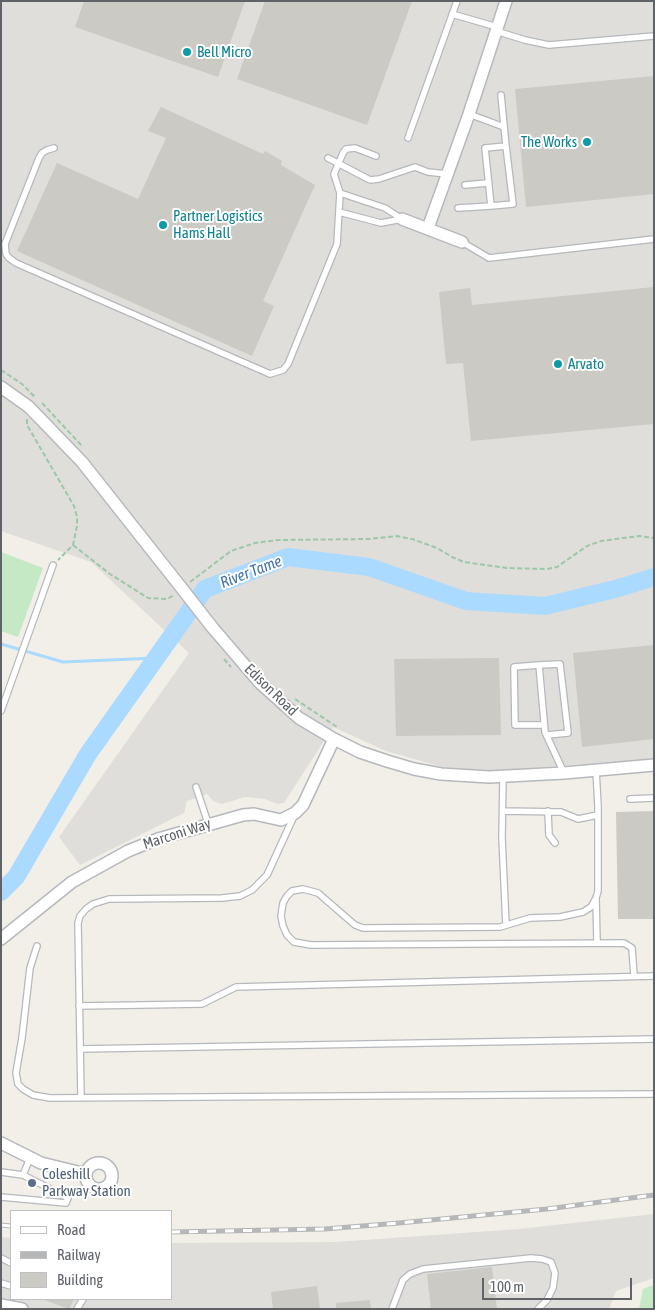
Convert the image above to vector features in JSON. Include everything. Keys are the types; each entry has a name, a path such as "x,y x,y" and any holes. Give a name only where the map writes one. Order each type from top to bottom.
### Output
{"street":[{"path":"428,228 469,114 506,1"},
{"path":"402,219 462,242"},
{"name":"Edison Road","path":"1,387 29,407 82,462 212,627 260,684 298,718 334,739 360,752 414,769 441,774 503,776 654,765"},
{"path":"295,812 302,805 334,739"},
{"name":"Marconi Way","path":"1,939 72,882 128,851 208,823 254,814 281,820 295,812"},
{"path":"1,1143 41,1163 86,1174"},
{"path":"1,1305 23,1307"}],"lane":[{"path":"408,138 457,1"},
{"path":"452,14 525,40 549,45 654,36"},
{"path":"458,208 513,204 500,95"},
{"path":"469,114 504,127"},
{"path":"491,206 485,148 506,146"},
{"path":"54,148 47,150 39,158 5,244 6,254 9,258 16,263 270,374 283,370 288,364 337,244 340,193 334,174 338,162 343,152 350,148 376,156"},
{"path":"328,158 370,180 379,179 415,167 428,172 447,174"},
{"path":"465,185 488,183"},
{"path":"340,193 385,208 402,219"},
{"path":"339,212 381,223 402,219"},
{"path":"462,242 489,258 654,239"},
{"path":"1,711 53,565"},
{"path":"544,725 515,725 514,667 560,664 568,733 547,736"},
{"path":"539,665 544,725 564,773"},
{"path":"596,770 598,815 597,942"},
{"path":"503,776 502,838 506,926"},
{"path":"196,787 208,823"},
{"path":"630,799 654,798"},
{"path":"548,811 549,835 555,843"},
{"path":"81,1098 78,922 80,916 93,904 109,899 222,898 240,896 252,890 268,875 295,812"},
{"path":"503,812 561,812 578,819 598,815"},
{"path":"596,898 590,907 576,914 530,918 500,927 363,928 355,925 318,893 303,889 292,891 287,896 283,904 281,916 287,935 294,942 311,945 624,943 632,948 634,976"},
{"path":"37,946 27,987 16,1078 18,1084 33,1095 50,1098 81,1098 654,1094"},
{"path":"79,1006 202,1004 236,987 654,976"},
{"path":"80,1049 654,1039"},
{"path":"23,1175 30,1158"},
{"path":"1,1172 23,1175 68,1198 66,1203 1,1197"},
{"path":"392,1309 403,1280 416,1271 531,1258 550,1262 555,1272 553,1288 547,1300 538,1309"}],"path":[{"path":"28,415 27,425 74,506 77,526 73,545 53,565"},
{"path":"73,545 110,574 148,598 167,599 231,551 255,543 278,540 369,539 397,536 438,548 464,562 507,568 546,569 557,567 587,546 601,541 640,536 654,538"},
{"path":"293,698 338,728"}],"shaded area":[{"path":"1,1 654,1 654,759 489,771 442,767 386,751 333,727 284,803 277,804 265,799 245,797 222,804 213,801 207,794 187,801 184,813 80,865 59,837 189,653 91,562 1,531"},
{"path":"654,1214 654,1278 616,1291 609,1309 1,1309 1,1237 10,1238 10,1300 172,1300 172,1243 336,1242 519,1229"}],"green space":[{"path":"1,552 43,568 18,637 1,631"},
{"path":"654,1285 654,1309 639,1309 643,1289"}],"building":[{"name":"Bell Micro","path":"84,1 245,1 218,77 75,27"},
{"path":"265,1 412,1 367,125 237,79"},
{"name":"The Works","path":"654,76 654,194 526,207 515,89"},
{"name":"Partner Logistics Hams Hall","path":"161,107 263,154 265,151 282,161 281,165 315,185 263,301 274,306 252,356 17,251 57,163 138,199 166,138 148,131"},
{"name":"Arvato","path":"654,287 654,424 471,441 463,363 446,364 439,292 470,288 472,305"},
{"path":"654,645 654,739 582,747 573,653"},
{"path":"499,658 501,735 396,736 394,659"},
{"path":"654,811 654,919 618,919 616,812"},
{"path":"492,1267 497,1309 431,1309 427,1274"},
{"path":"317,1286 320,1309 273,1309 271,1292"},
{"path":"45,1300 74,1300 69,1309"},
{"path":"370,1300 371,1309 336,1309 336,1303"}],"waterway":[{"name":"River Tame","path":"1,892 16,877 88,754 205,589 288,557 369,567 466,601 545,606 619,588 654,577"},
{"path":"1,644 63,662 156,658"}],"railway":[{"path":"172,1232 325,1229 547,1209 654,1195"},
{"path":"1,1225 10,1226"}],"place":[{"name":"Bell Micro","path":"187,52"},
{"name":"The Works","path":"587,142"},
{"name":"Partner Logistics Hams Hall","path":"163,225"},
{"name":"Arvato","path":"558,364"},
{"name":"Coleshill Parkway Station","path":"32,1183"}]}
